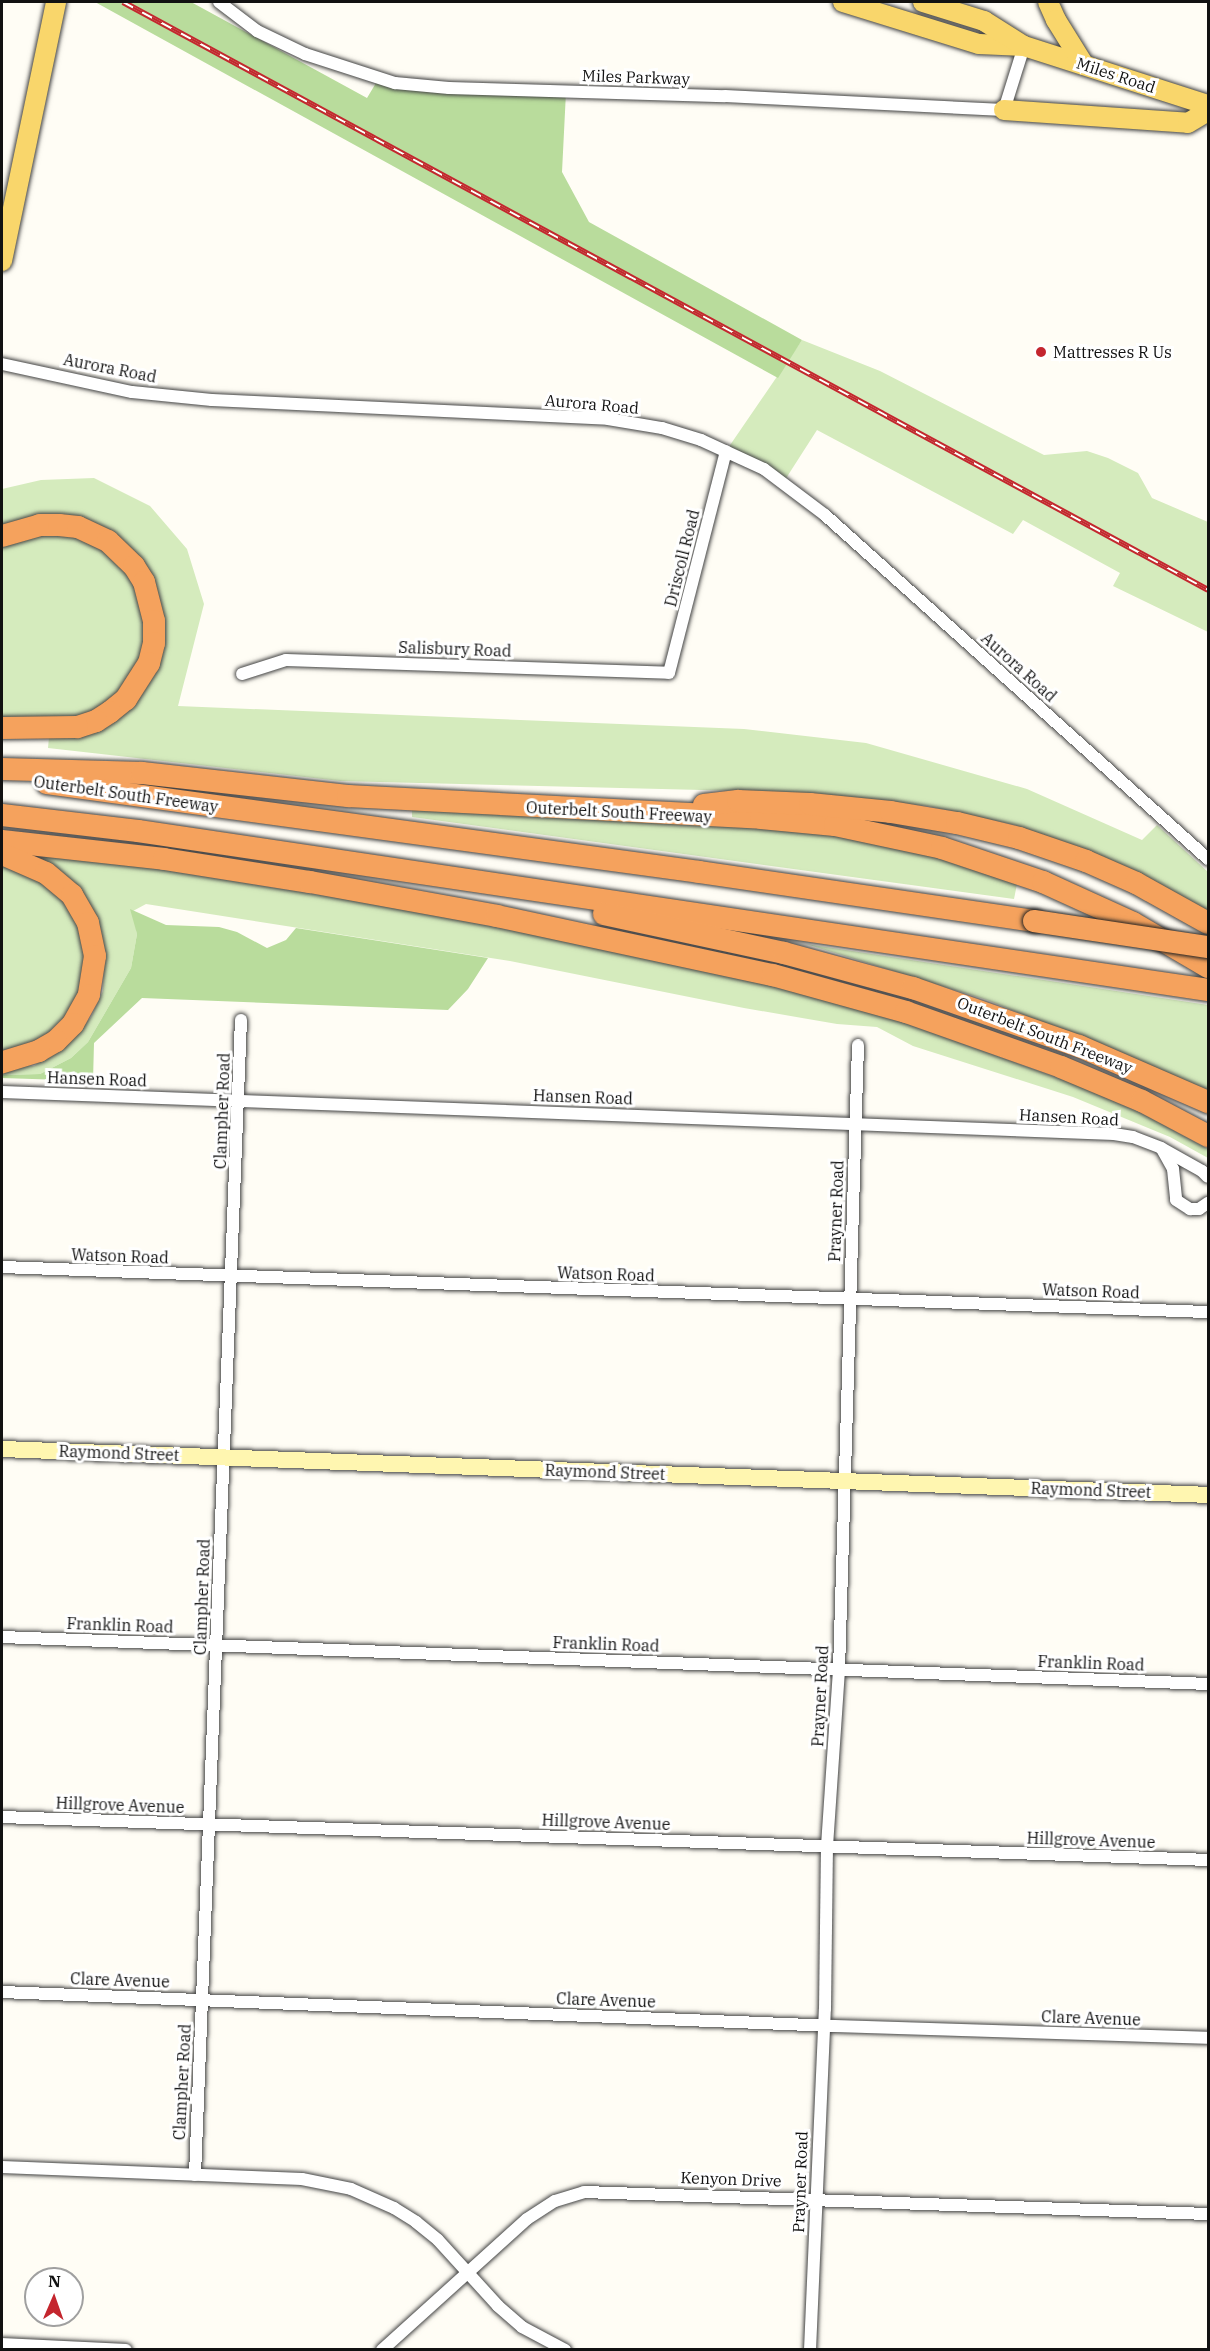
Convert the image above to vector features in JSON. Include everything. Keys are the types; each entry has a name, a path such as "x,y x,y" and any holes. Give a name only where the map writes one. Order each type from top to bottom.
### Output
{"highway":[{"path":"2,536 40,525 59,525 78,527 108,541 134,566 144,582 154,621 154,643 149,663 126,699 111,712 77,727 2,728"},
{"name":"Outerbelt South Freeway","path":"2,770 142,773 348,796 835,825 942,848 1010,869 1075,895 1132,923 1209,967"},
{"name":"Outerbelt South Freeway","path":"2,778 699,872 1209,947"},
{"path":"637,812 738,801 891,812 957,823 1019,838 1086,861 1136,883 1209,923"},
{"name":"Outerbelt South Freeway","path":"2,815 138,831 1209,990"},
{"path":"2,842 153,858 310,882 497,916 773,975 906,1012 1040,1059 1142,1101 1209,1136"},
{"path":"2,854 46,873 72,895 88,923 95,956 89,995 72,1024 57,1041 39,1051 20,1059 2,1062"},
{"name":"Outerbelt South Freeway","path":"457,880 774,951 913,988 1079,1046 1209,1102"}],"main road":[{"name":"Miles Road","path":"843,2 979,44 1024,46"},
{"name":"Miles Road","path":"923,2 984,21 1024,46 1209,105"},
{"path":"1048,2 1059,26 1084,65"},
{"path":"2,261 54,11"},
{"path":"1004,110 1188,123 1209,111"}],"street":[{"name":"Miles Parkway","path":"219,2 257,30 305,54 379,78 420,87 725,96 1004,110"},
{"path":"1004,110 1024,46"},
{"name":"Aurora Road","path":"2,364 132,392 212,400 608,419 662,428 701,440 764,469 825,515 1209,858"},
{"name":"Driscoll Road","path":"669,673 726,452"},
{"name":"Salisbury Road","path":"242,674 286,660 669,673"},
{"name":"Clampher Road","path":"195,2175 241,1020"},
{"name":"Prayner Road","path":"810,2349 824,2026 827,1846 839,1670 858,1045"},
{"name":"Hansen Road","path":"2,1092 1114,1134 1133,1137 1161,1148 1209,1177"},
{"path":"1161,1148 1173,1169 1176,1200 1190,1209 1200,1209 1209,1203"},
{"name":"Watson Road","path":"2,1267 1209,1312"},
{"name":"Raymond Street","path":"2,1449 1209,1495"},
{"name":"Franklin Road","path":"2,1636 1209,1684"},
{"name":"Hillgrove Avenue","path":"2,1816 1209,1860"},
{"name":"Clare Avenue","path":"2,1992 824,2026 1209,2038"},
{"path":"2,2167 302,2179 351,2189 394,2208 416,2222 438,2240 498,2306 522,2327 565,2349"},
{"name":"Kenyon Drive","path":"382,2349 528,2219 555,2201 584,2192 1209,2214"},
{"path":"2,2344 126,2349"}],"green space":[{"path":"95,2 191,2 367,98 379,78 566,92 562,172 589,222 802,340 778,378"},
{"path":"802,340 880,371 1044,455 1087,451 1108,458 1138,473 1152,498 1208,522 1208,632 1113,586 1120,573 1023,520 1013,534 817,430 783,483 726,451"},
{"path":"94,478 150,506 187,549 204,604 178,706 744,729 866,743 1027,789 1142,840 1157,825 1208,872 1208,914 1015,825 928,806 783,792 340,781 48,748 49,737 110,718 161,624 98,526 2,528 2,489 41,480"},
{"path":"59,532 100,545 131,577 139,596 146,642 138,667 113,699 75,720 2,719 2,544"},
{"path":"412,809 817,832 973,865 1017,884 1014,899 412,817"},
{"path":"39,857 83,857 388,906 718,971 882,1015 1075,1084 1143,1114 1208,1149 1208,1158 1170,1137 1073,1097 913,1046 877,1027 837,1024 744,1008 510,961 146,904 133,911 137,934 131,968 88,1042 71,1058 40,1074 2,1075 2,1065 34,1066 77,1035 91,1017 103,991 104,958 53,866"},
{"path":"2,864 50,885 74,913 86,958 80,993 65,1016 43,1038 2,1052"},
{"path":"130,909 166,925 219,927 237,932 267,948 286,940 296,928 488,958 468,989 448,1010 142,998 94,1043 93,1081 2,1078 2,1075 40,1074 71,1058 88,1042 131,968 137,934"},
{"path":"806,944 1208,1005 1208,1090 987,1000"}],"railway":[{"path":"123,2 1208,590"}],"place":[{"name":"Mattresses R Us","path":"1041,352"}]}
